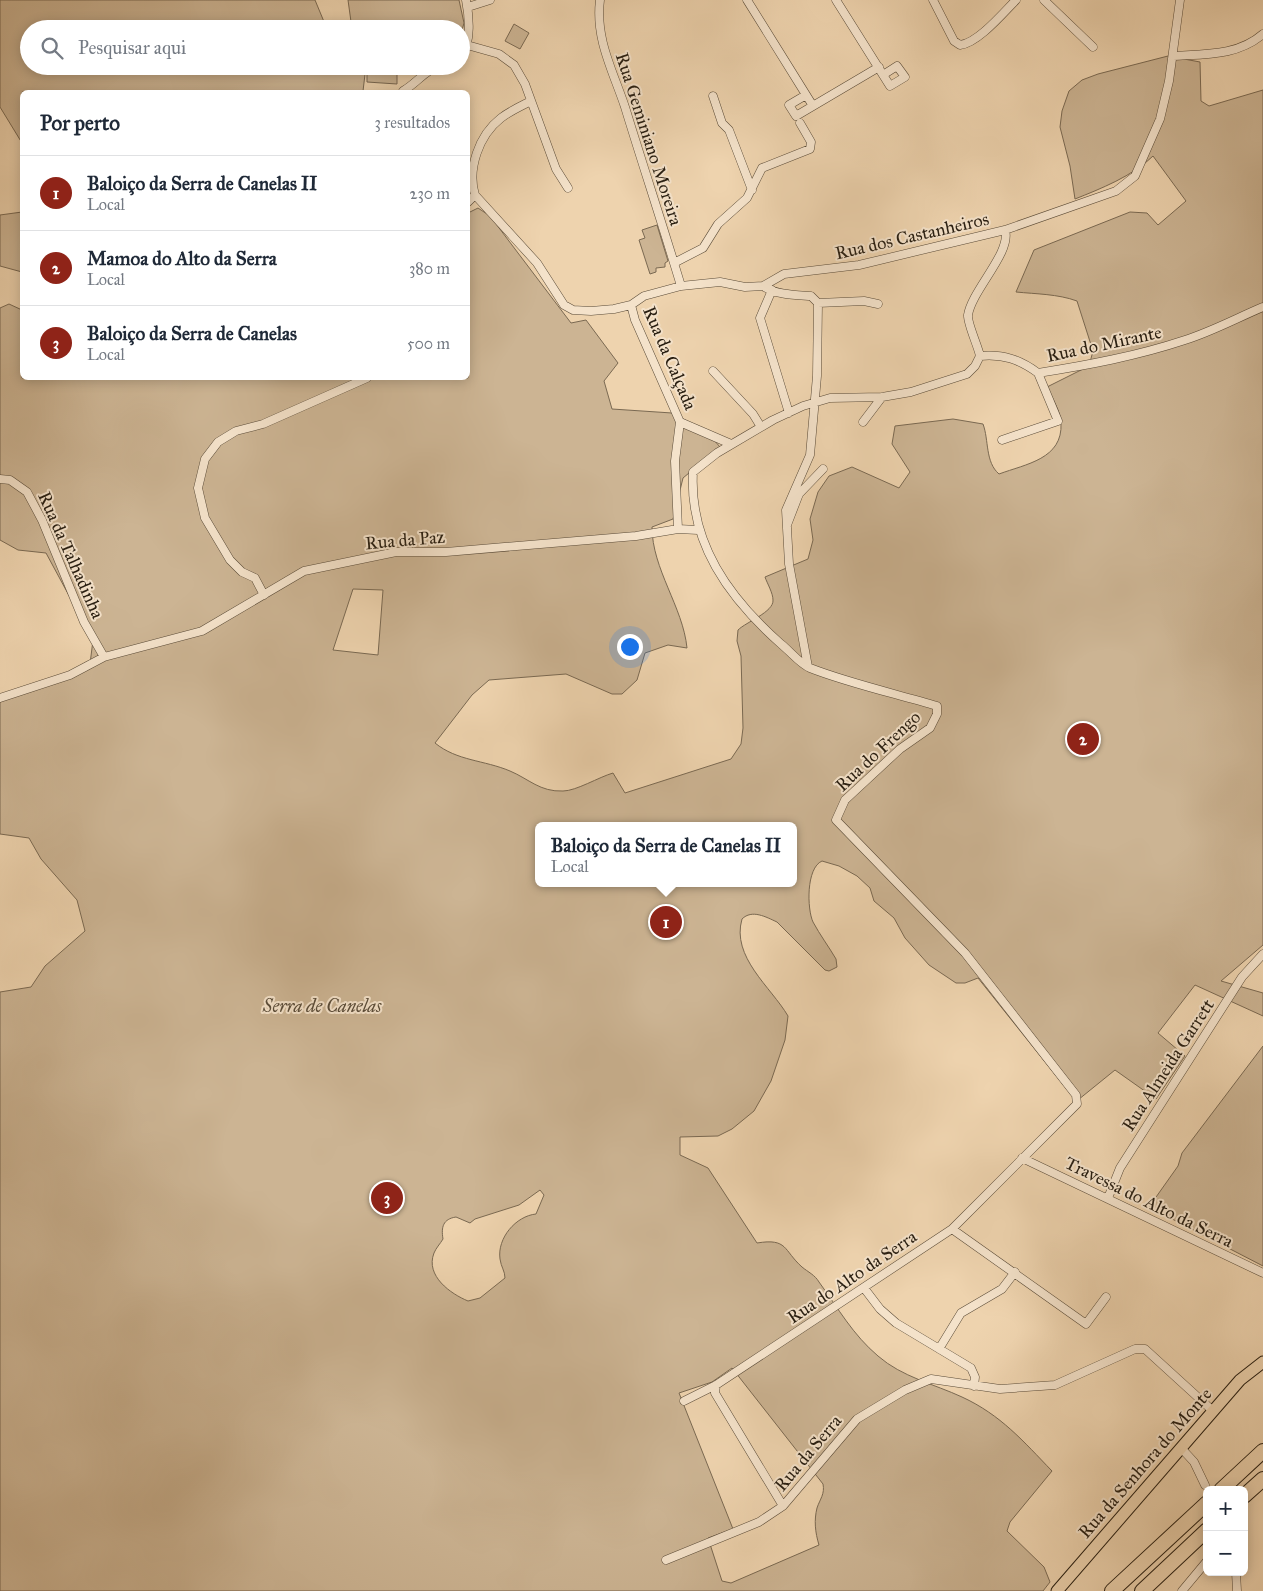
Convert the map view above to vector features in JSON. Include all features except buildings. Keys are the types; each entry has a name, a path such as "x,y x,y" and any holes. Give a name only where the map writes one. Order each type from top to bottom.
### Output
{"highway":[{"path":"1225,1486 1263,1451"},
{"path":"1248,1492 1263,1479"},
{"path":"1112,1591 1203,1507"},
{"path":"1142,1591 1206,1531"}],"main road":[{"name":"Rua da Senhora do Monte","path":"1057,1591 1240,1380 1263,1362"}],"street":[{"path":"467,20 467,3 490,0"},
{"name":"Rua Geminiano Moreira","path":"600,0 599,24 602,44 620,94 681,286"},
{"path":"747,0 813,106"},
{"path":"836,0 884,75"},
{"path":"933,0 954,41 957,44 963,45 986,29 1016,0"},
{"path":"1044,0 1093,47"},
{"name":"Rua dos Castanheiros","path":"681,286 720,282 745,287 763,286 784,274 859,266 1005,230 1116,191 1132,181 1142,165 1160,119 1173,56 1180,0"},
{"path":"1173,56 1230,51 1251,45 1263,34"},
{"path":"470,46 507,58 521,75 556,169 568,188"},
{"path":"798,120 813,106 879,67"},
{"path":"404,90 416,83 422,75"},
{"path":"674,263 703,248 718,224 747,198 758,174 768,164 810,149 811,142 789,105 806,95"},
{"path":"714,96 722,123 729,130 752,190"},
{"path":"531,101 500,119 483,139 471,182 475,195 532,256 564,305 573,310 591,311 631,305"},
{"path":"470,200 475,195"},
{"path":"980,356 968,317 970,306 1004,248 1007,237 1005,230"},
{"name":"Rua da Calçada","path":"681,286 644,296 631,305 642,337 680,422 731,444"},
{"path":"763,286 772,290 811,296 818,303 817,376 810,455 792,492 786,510 789,564 808,667"},
{"path":"772,290 760,318 788,413"},
{"path":"818,303 864,301 878,304"},
{"name":"Rua do Mirante","path":"980,356 998,355 1023,362 1038,373 1125,358 1186,340 1263,307"},
{"name":"Rua do Frengo","path":"980,356 975,366 967,374 911,392 882,397 830,398 788,413 761,427 731,444 693,472 692,506 698,530 706,550 735,595 770,634 808,667 937,706 937,714 930,728 894,755 845,800 836,820 965,953 1076,1094 1077,1104 1022,1158"},
{"path":"712,372 753,414 761,427"},
{"path":"1002,440 1058,421 1038,373"},
{"path":"264,594 255,578 242,572 230,560 205,518 198,488 205,459 218,442 236,431 263,424 362,380"},
{"path":"863,422 882,397"},
{"path":"678,529 675,461 680,422"},
{"path":"786,526 791,519 799,494 823,470"},
{"name":"Rua da Talhadinha","path":"0,479 10,480 27,492 42,520 84,622 104,657"},
{"name":"Rua da Paz","path":"0,698 70,675 104,657 202,631 304,571 396,552 446,552 636,536 678,529 698,530"},
{"name":"Rua Almeida Garrett","path":"1108,1198 1120,1168 1242,977 1263,954"},
{"name":"Travessa do Alto da Serra","path":"1022,1158 1263,1273"},
{"name":"Rua do Alto da Serra","path":"684,1401 716,1385 952,1229 1022,1158"},
{"path":"952,1229 1086,1324 1106,1297"},
{"path":"939,1349 961,1313 1002,1288 1015,1272"},
{"path":"864,1288 880,1309 896,1323 971,1368 975,1377 974,1386"},
{"name":"Rua da Serra","path":"666,1560 759,1522 782,1506 857,1419 905,1390 931,1380 1000,1390 1055,1385 1135,1349 1145,1349 1213,1412"},
{"path":"716,1385 715,1394 782,1506"},
{"path":"1182,1449 1194,1462 1205,1485"},
{"path":"1182,1591 1203,1566"},
{"path":"1236,1576 1237,1591"}],"green space":[{"path":"0,0 315,0 323,20 20,20 20,75 365,75 363,90 20,90 20,140 0,107"},
{"path":"348,0 459,0 463,20 351,20"},
{"path":"514,24 529,33 520,49 505,41"},
{"name":"Serra de Canelas","path":"1168,56 1200,62 1201,101 1209,106 1263,90 1263,945 1221,981 1263,993 1263,1016 1195,985 1158,1033 1185,1056 1156,1099 1115,1070 1073,1104 1073,1097 978,978 965,983 956,983 929,965 905,938 894,918 874,901 870,888 857,876 839,866 822,861 813,872 809,889 811,916 836,959 837,967 829,971 825,970 777,922 755,914 742,919 740,933 747,959 788,1016 785,1040 771,1081 754,1111 732,1129 718,1136 680,1137 680,1155 708,1168 757,1243 774,1242 784,1247 802,1267 813,1275 853,1330 869,1348 897,1369 962,1397 1000,1420 1052,1471 1010,1522 1007,1531 1044,1567 1050,1582 1043,1591 0,1591 0,992 31,987 45,966 85,931 77,900 41,859 29,838 0,834 0,698 90,664 93,640 46,553 18,550 0,540 0,308 9,304 20,309 20,380 470,380 470,212 478,208 490,216 571,323 586,320 618,363 604,381 612,409 672,413 707,432 720,447 683,478 673,519 652,527 653,543 657,558 680,618 687,648 668,645 645,653 637,680 622,694 612,694 566,674 489,680 472,695 435,743 443,749 462,757 500,767 541,787 555,791 574,789 613,773 625,793 731,759 741,744 743,728 741,656 737,641 738,630 764,613 772,604 772,594 765,577 808,559 813,540 810,519 818,492 829,476 852,467 899,488 910,472 892,444 895,426 953,419 983,424 989,457 999,474 1041,458 1056,445 1060,435 1061,419 1047,387 1089,366 1093,351 1077,301 1055,296 1016,292 1034,250 1130,212 1147,213 1158,225 1186,201 1153,156 1126,176 1075,199 1070,166 1060,127 1062,111 1069,91 1082,80","holes":["353,589 383,590 378,655 333,650","540,1190 544,1195 536,1214 522,1219 509,1229 502,1243 500,1251 505,1278 480,1298 468,1301 447,1289 436,1276 432,1261 435,1251 443,1239 442,1231 444,1224 456,1217 470,1223 475,1219 519,1205","732,1368 823,1484 823,1494 815,1517 819,1545 731,1583 722,1581 708,1538 733,1529 679,1393 712,1382"]},
{"path":"367,75 397,75 397,84 367,82"},
{"path":"20,212 20,271 0,266 0,215"},
{"path":"657,225 668,261 665,263 665,267 656,268 656,272 650,274 639,240 645,238 642,230"},
{"path":"1263,1046 1263,1266 1149,1207 1178,1166 1182,1153"}],"place":[{"name":"Mamoa do Alto da Serra","path":"1083,739"},
{"name":"Baloiço da Serra de Canelas II","path":"666,922"},
{"name":"Baloiço da Serra de Canelas","path":"387,1198"}]}
